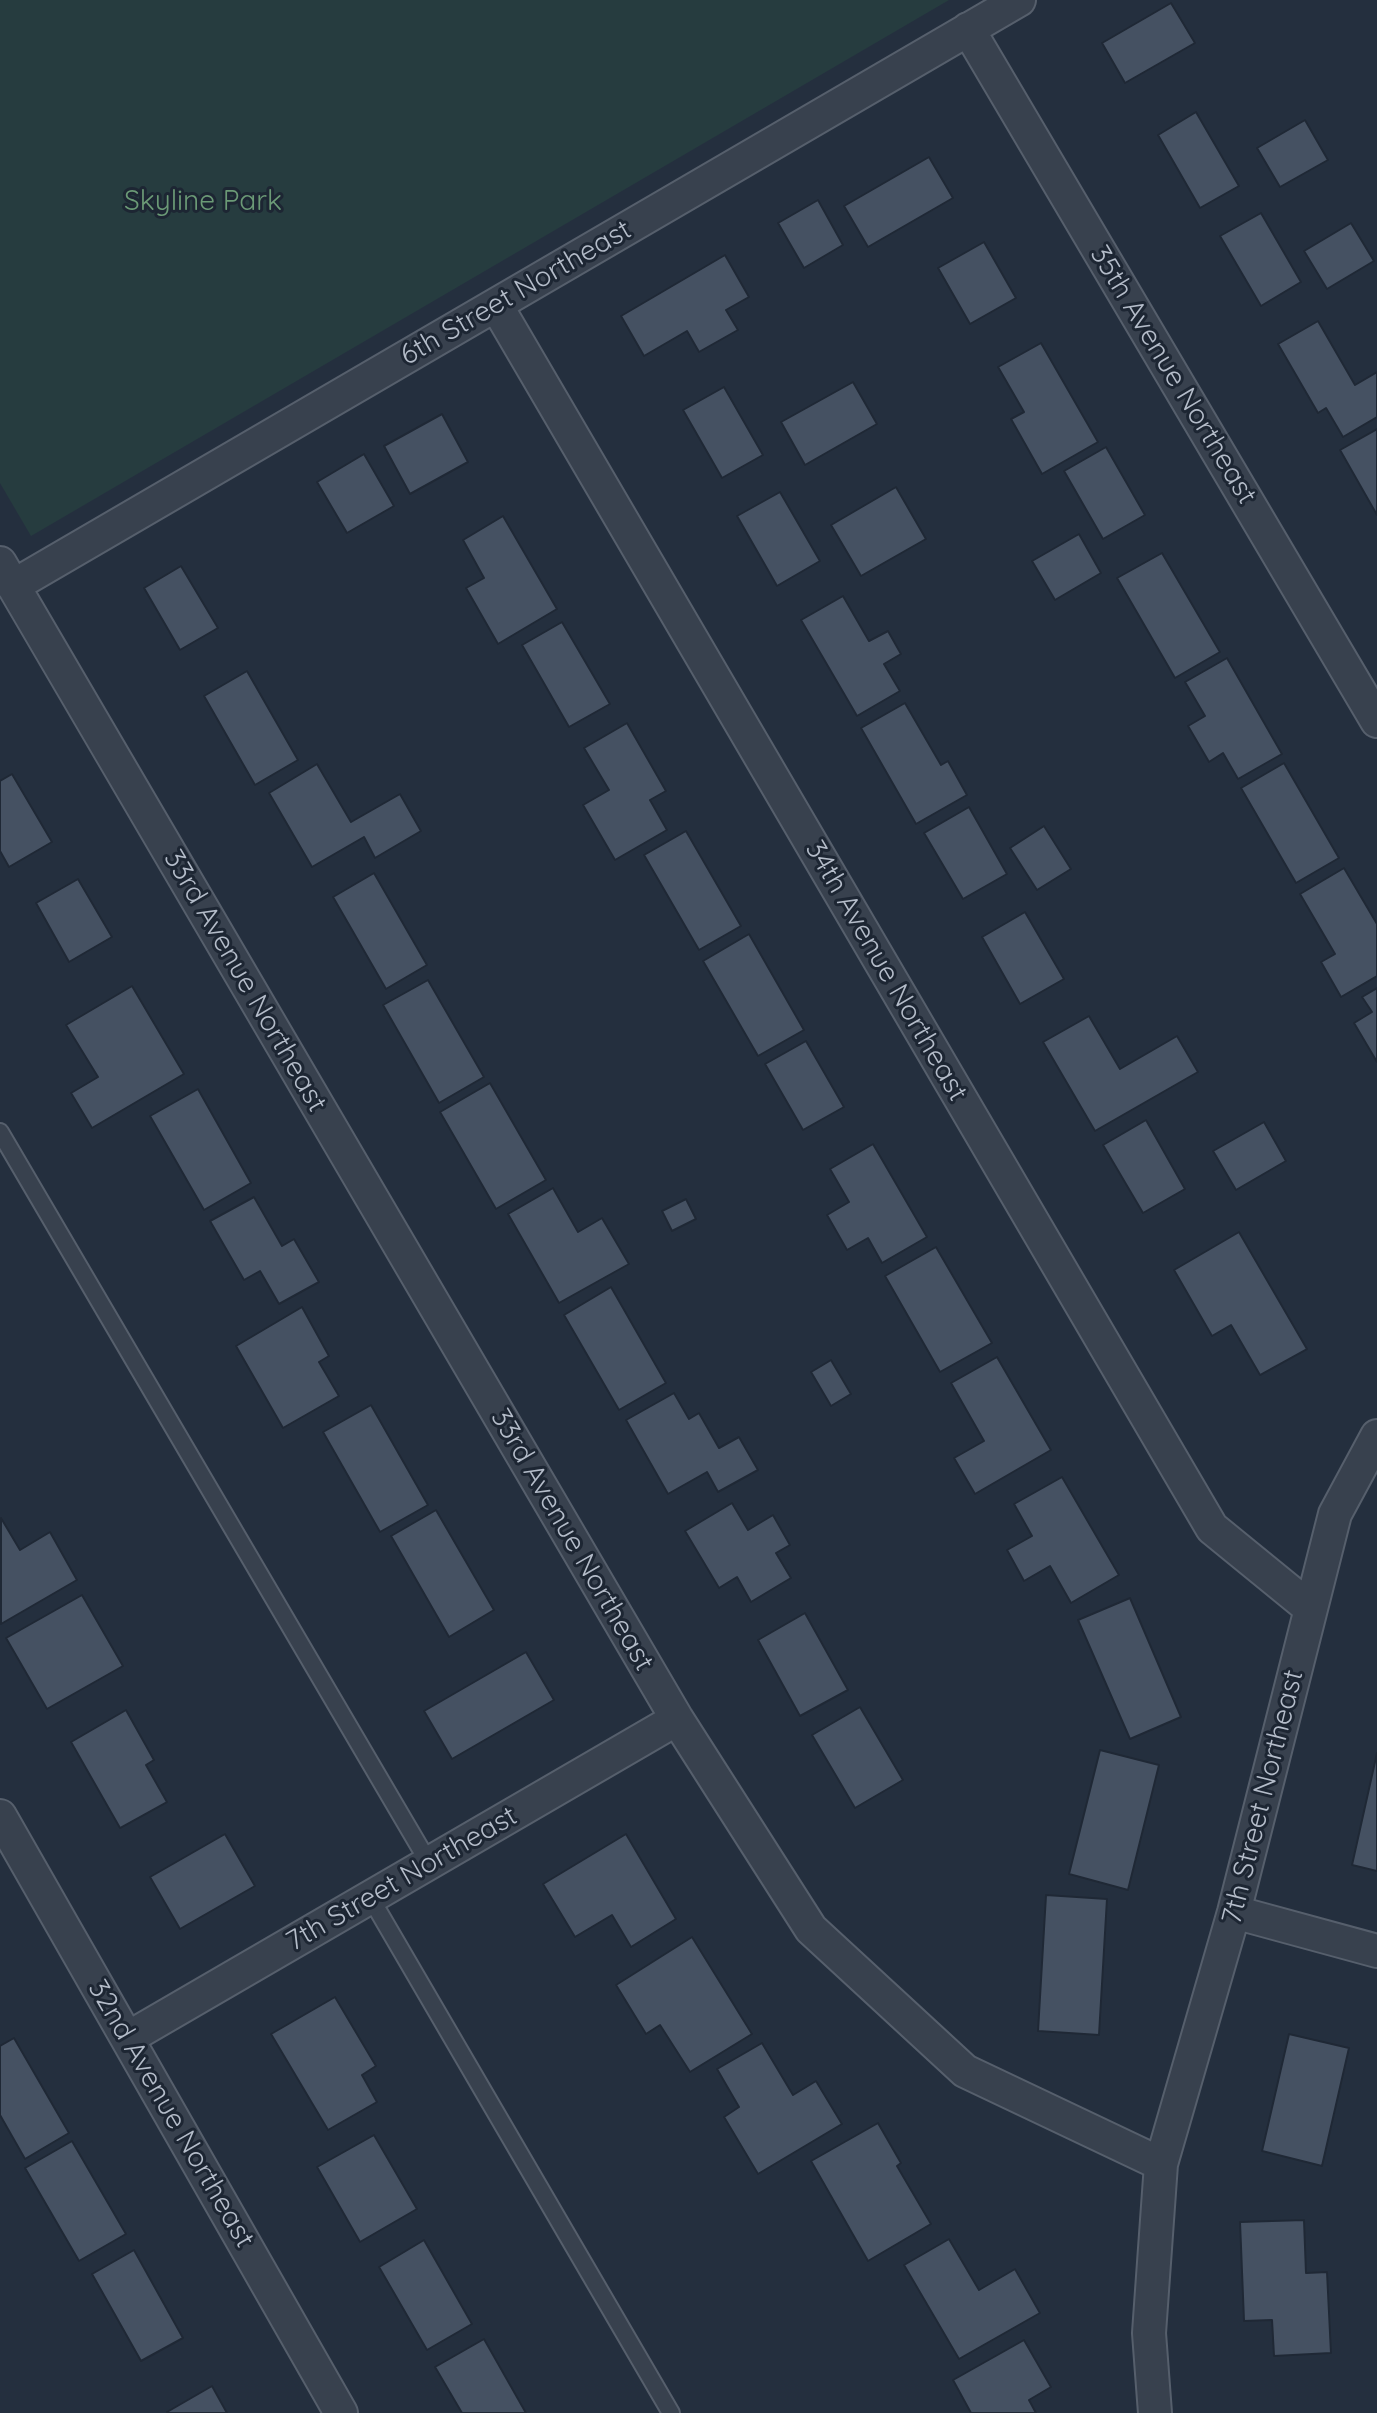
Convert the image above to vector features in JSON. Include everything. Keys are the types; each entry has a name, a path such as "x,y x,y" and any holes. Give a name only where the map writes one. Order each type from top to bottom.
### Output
{"street":[{"name":"6th Street Northeast","path":"6,574 496,305 1019,0"},
{"name":"35th Avenue Northeast","path":"968,29 1377,721"},
{"name":"34th Avenue Northeast","path":"496,305 1212,1528 1310,1608"},
{"name":"33rd Avenue Northeast","path":"6,574 677,1719 811,1929 965,2071 1161,2164"},
{"name":"7th Street Northeast","path":"1161,2164 1234,1912 1335,1514 1377,1436"},
{"name":"7th Street Northeast","path":"128,2038 677,1719"},
{"name":"32nd Avenue Northeast","path":"0,1816 341,2413"},
{"path":"1234,1912 1377,1951"},
{"path":"1155,2413 1149,2333 1161,2164"}],"lane":[{"path":"0,1132 429,1863"},
{"path":"370,1897 671,2413"}],"green space":[{"name":"Skyline Park","path":"0,0 949,0 31,536 0,483"}],"building":[{"path":"1171,3 1195,43 1125,83 1102,43"},
{"path":"1196,112 1239,186 1200,208 1158,135"},
{"path":"1305,120 1328,160 1280,187 1257,148"},
{"path":"929,157 953,198 868,247 844,206"},
{"path":"818,200 843,245 804,268 778,223"},
{"path":"1261,213 1301,282 1261,306 1220,236"},
{"path":"1351,223 1374,261 1327,289 1304,251"},
{"path":"984,242 1016,298 970,324 938,268"},
{"path":"725,255 749,297 726,310 738,330 699,352 687,331 644,356 621,316"},
{"path":"1318,321 1355,385 1377,372 1377,417 1343,437 1326,408 1318,413 1278,344"},
{"path":"1041,343 1098,442 1042,474 1011,419 1024,412 998,367"},
{"path":"853,382 877,424 805,465 781,422"},
{"path":"724,387 763,455 722,478 683,410"},
{"path":"442,414 468,462 410,494 384,446"},
{"path":"1377,429 1377,515 1340,450"},
{"path":"1106,447 1145,515 1103,539 1064,471"},
{"path":"364,454 394,506 347,533 317,482"},
{"path":"896,487 926,539 861,576 831,525"},
{"path":"780,492 820,561 777,586 737,516"},
{"path":"503,516 557,609 498,644 466,588 484,578 463,540"},
{"path":"1079,534 1101,573 1055,600 1032,561"},
{"path":"1162,553 1220,652 1175,678 1117,578"},
{"path":"181,566 218,628 180,650 144,588"},
{"path":"843,596 869,641 888,631 901,654 884,664 900,691 857,716 801,620"},
{"path":"562,622 610,704 569,727 522,645"},
{"path":"1227,658 1282,754 1238,779 1223,753 1209,762 1188,726 1205,716 1185,682"},
{"path":"247,671 298,760 255,785 204,696"},
{"path":"905,703 941,765 948,761 967,795 916,824 861,728"},
{"path":"627,723 666,791 650,800 667,830 615,860 583,805 609,790 584,748"},
{"path":"1284,763 1339,858 1296,883 1241,788"},
{"path":"317,764 351,822 400,794 421,831 375,858 364,837 312,867 269,793"},
{"path":"12,774 52,842 9,867 0,851 0,781"},
{"path":"969,807 1007,874 963,899 924,833"},
{"path":"1044,826 1071,869 1037,890 1010,848"},
{"path":"686,831 741,926 699,950 644,855"},
{"path":"1344,868 1377,924 1377,976 1341,997 1321,962 1335,954 1300,894"},
{"path":"374,873 427,965 386,989 333,897"},
{"path":"78,879 112,937 69,962 36,903"},
{"path":"1025,912 1064,979 1020,1004 982,937"},
{"path":"749,934 804,1030 758,1056 703,961"},
{"path":"428,980 484,1077 439,1103 383,1005"},
{"path":"132,986 184,1074 92,1128 71,1093 98,1077 66,1025"},
{"path":"1377,988 1377,1062 1354,1023 1372,1012 1362,997"},
{"path":"1089,1016 1120,1069 1177,1036 1198,1072 1095,1131 1043,1042"},
{"path":"806,1041 844,1107 803,1130 765,1064"},
{"path":"490,1083 546,1180 496,1209 440,1112"},
{"path":"198,1089 251,1183 204,1210 150,1116"},
{"path":"1146,1120 1185,1189 1143,1213 1103,1145"},
{"path":"1264,1122 1286,1161 1236,1190 1213,1151"},
{"path":"873,1144 927,1237 882,1263 868,1238 847,1250 827,1215 849,1202 830,1169"},
{"path":"553,1188 578,1232 602,1218 629,1264 559,1303 508,1214"},
{"path":"254,1197 282,1246 294,1239 319,1282 279,1304 260,1271 244,1280 210,1221"},
{"path":"686,1199 696,1219 672,1231 662,1211"},
{"path":"1239,1232 1307,1349 1260,1375 1231,1325 1212,1336 1174,1270"},
{"path":"936,1247 992,1343 940,1372 885,1276"},
{"path":"611,1287 666,1383 619,1410 564,1315"},
{"path":"302,1307 329,1356 319,1362 339,1396 283,1428 236,1346"},
{"path":"997,1357 1051,1450 975,1494 954,1458 984,1441 951,1383"},
{"path":"831,1360 851,1394 831,1406 811,1372"},
{"path":"674,1393 689,1419 699,1413 719,1448 739,1437 758,1470 718,1492 707,1472 668,1494 626,1420"},
{"path":"371,1405 428,1505 380,1532 323,1432"},
{"path":"1062,1477 1119,1575 1071,1603 1050,1566 1024,1581 1007,1550 1032,1536 1014,1504"},
{"path":"732,1503 748,1530 773,1515 790,1545 776,1553 791,1578 751,1602 737,1577 719,1588 685,1531"},
{"path":"436,1510 494,1610 449,1637 391,1536"},
{"path":"1,1518 20,1550 50,1532 77,1580 1,1624"},
{"path":"82,1595 123,1666 47,1709 6,1638"},
{"path":"1130,1598 1181,1717 1130,1739 1078,1620"},
{"path":"805,1613 848,1690 800,1716 758,1640"},
{"path":"526,1652 554,1700 452,1759 424,1711"},
{"path":"860,1707 903,1780 855,1808 812,1735"},
{"path":"126,1710 154,1760 146,1765 167,1802 120,1828 71,1742"},
{"path":"1100,1750 1159,1765 1128,1890 1069,1874"},
{"path":"1377,1753 1377,1871 1352,1865"},
{"path":"225,1834 255,1886 180,1929 150,1877"},
{"path":"626,1834 676,1919 631,1947 612,1915 575,1937 543,1884"},
{"path":"1046,1895 1107,1899 1099,2035 1038,2031"},
{"path":"692,1937 752,2034 690,2072 660,2025 646,2034 616,1985"},
{"path":"335,1997 376,2066 362,2075 377,2102 328,2130 271,2034"},
{"path":"1289,2034 1349,2048 1322,2166 1262,2151"},
{"path":"14,2038 69,2133 25,2159 0,2115 0,2046"},
{"path":"762,2043 793,2095 816,2081 842,2124 758,2174 724,2117 739,2107 717,2069"},
{"path":"878,2123 901,2163 897,2166 931,2224 868,2261 811,2161"},
{"path":"374,2135 417,2209 360,2242 317,2167"},
{"path":"72,2141 126,2234 79,2261 25,2168"},
{"path":"1304,2220 1306,2273 1327,2272 1331,2353 1274,2356 1272,2320 1244,2321 1240,2222"},
{"path":"949,2239 979,2290 1015,2269 1040,2313 959,2359 904,2265"},
{"path":"424,2240 472,2324 427,2350 379,2267"},
{"path":"134,2250 183,2338 141,2361 92,2274"},
{"path":"484,2339 526,2413 462,2413 435,2367"},
{"path":"1024,2340 1051,2387 1029,2400 1036,2413 971,2413 953,2380"},
{"path":"212,2386 227,2413 167,2412"}]}
